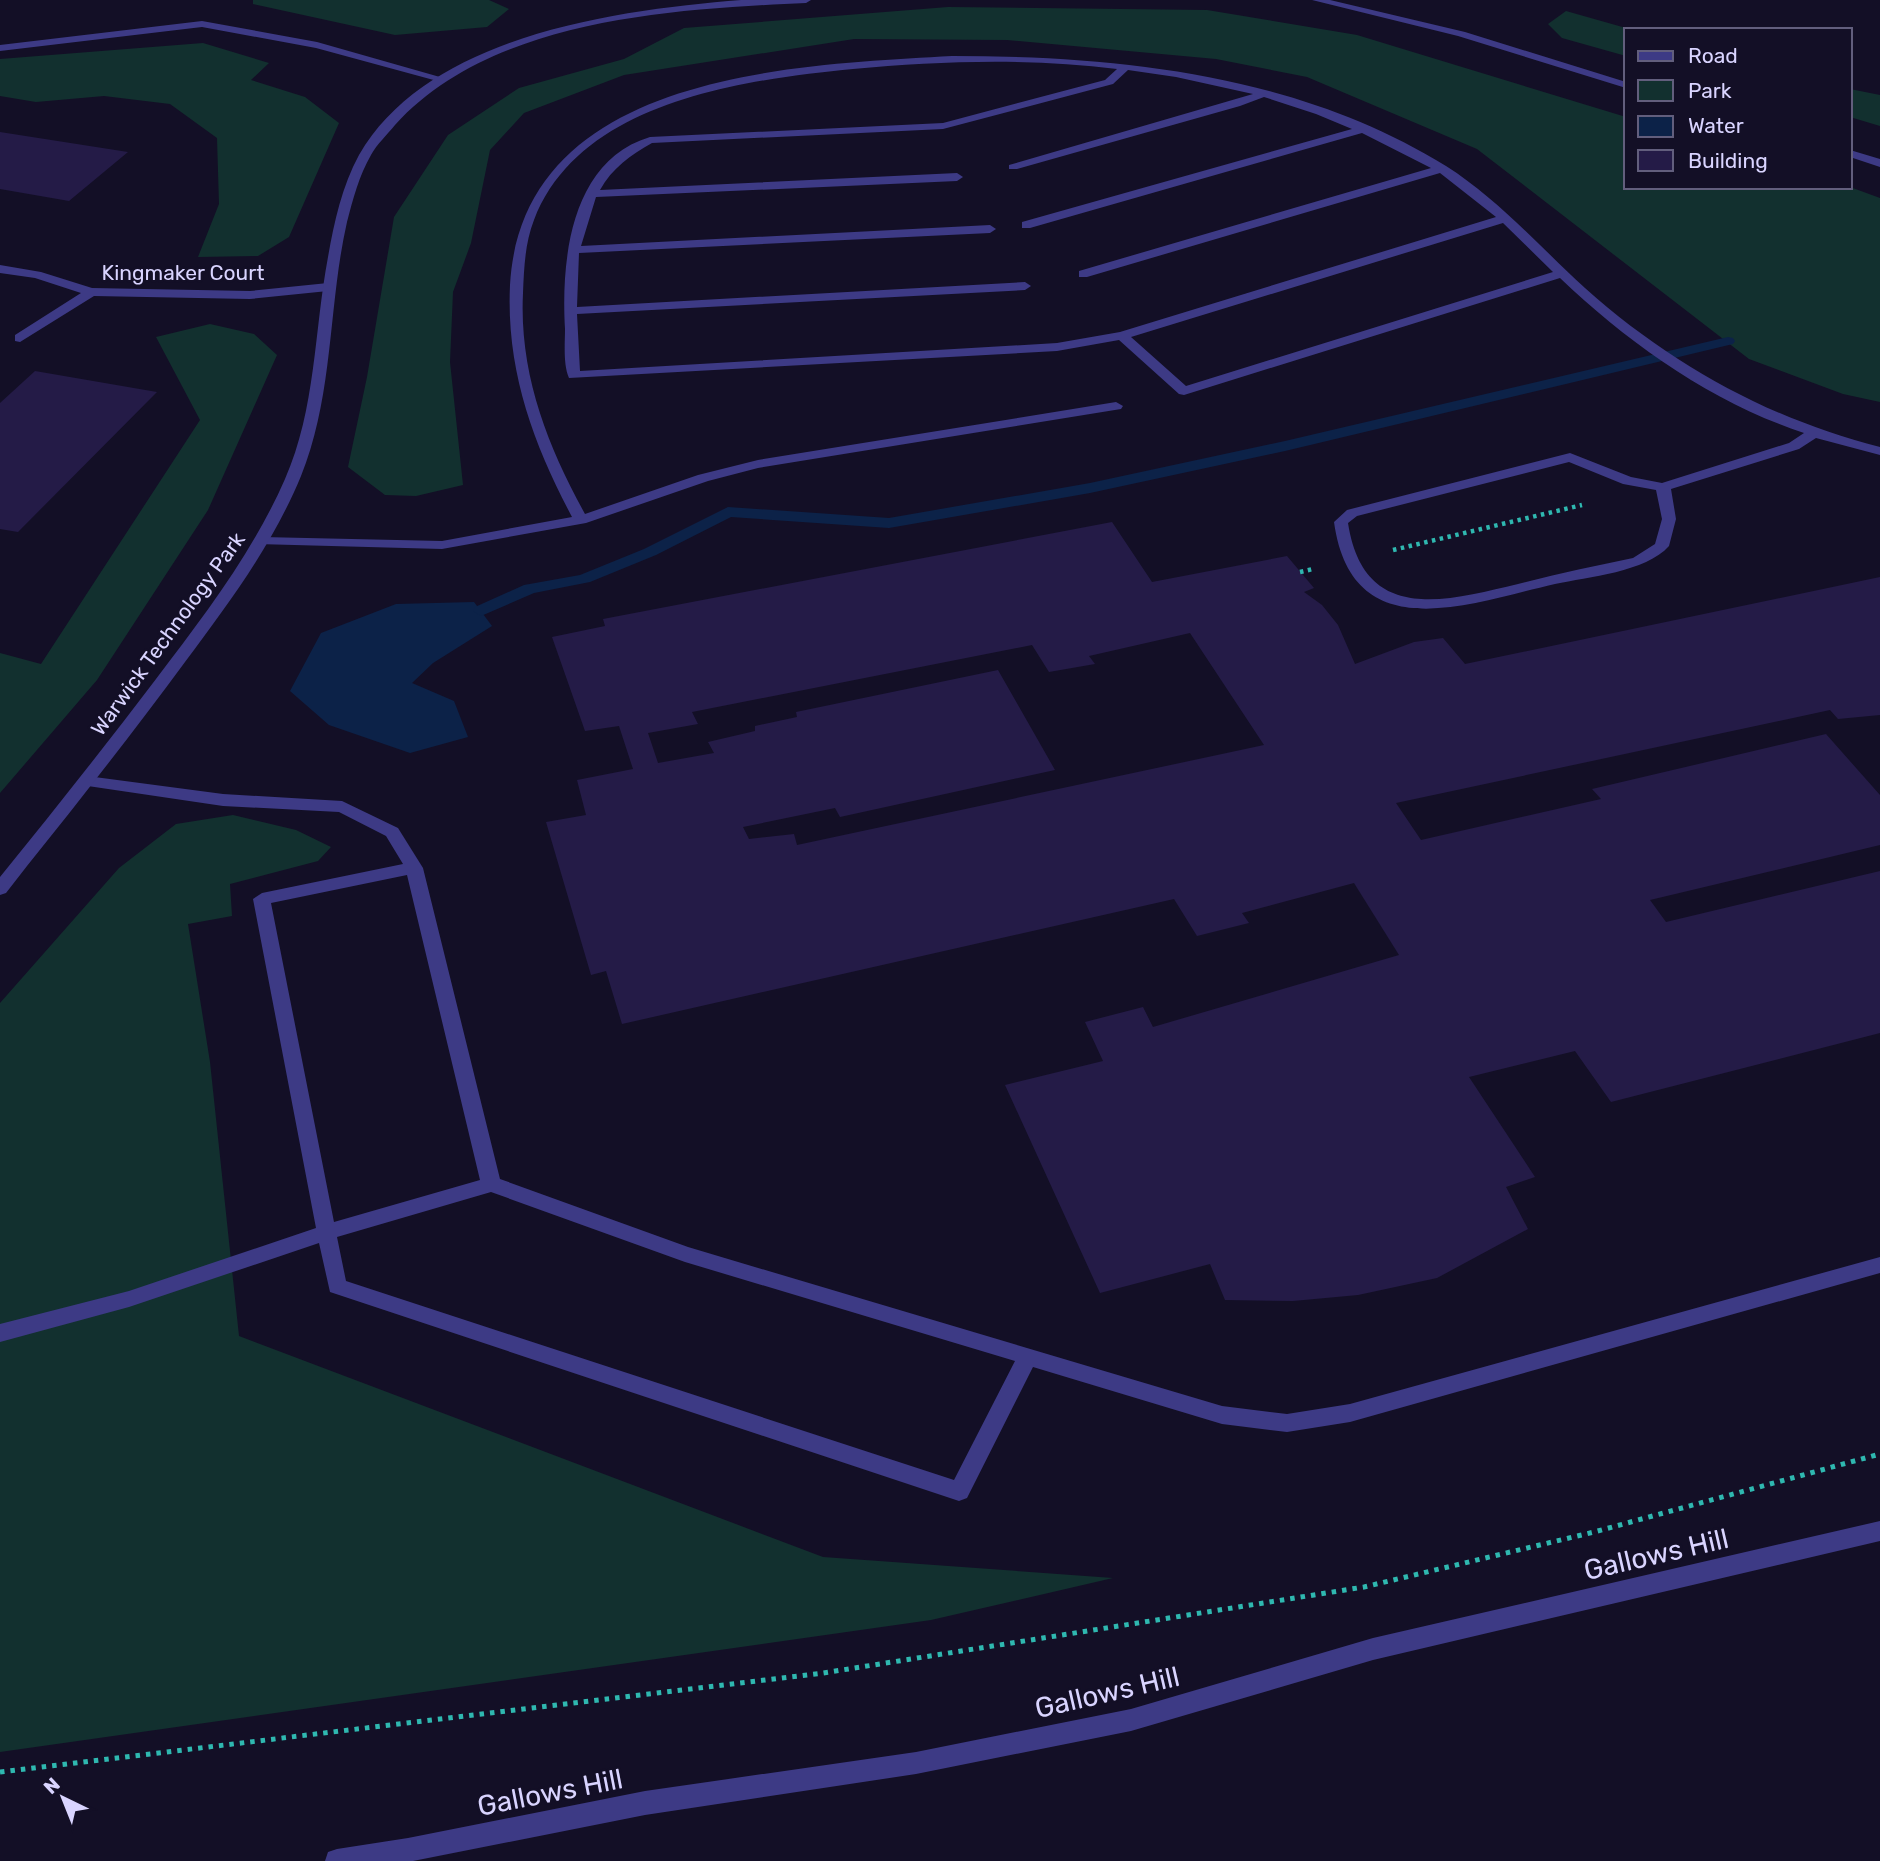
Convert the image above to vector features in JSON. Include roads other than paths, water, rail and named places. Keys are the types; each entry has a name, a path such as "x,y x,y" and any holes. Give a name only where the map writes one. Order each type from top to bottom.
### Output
{"street":[{"name":"Warwick Technology Park","path":"0,889 87,781 216,611 262,541 295,476 317,391 328,287 346,205 357,172 371,145 412,100 441,79 477,59 517,43 586,25 665,11 806,0"},
{"path":"1317,0 1461,34 1624,84"},
{"path":"0,48 202,24 317,45 441,79"},
{"path":"581,520 540,436 520,377 514,306 519,244 528,217 554,174 583,145 621,121 670,101 719,86 789,73 870,64 976,58 1035,59 1163,71 1264,93 1365,129 1442,169 1480,197 1649,347 1717,390 1763,413 1814,433 1880,451"},
{"path":"1125,67 1109,82 943,126 650,140 617,161 591,194 580,219 574,250 569,311 574,375 1058,347 1122,336 1504,218"},
{"path":"1013,167 1236,104 1264,93"},
{"path":"1026,225 1365,129"},
{"path":"1852,154 1880,163"},
{"path":"1083,274 1442,169"},
{"path":"591,194 957,177"},
{"path":"574,250 990,229"},
{"name":"Kingmaker Court","path":"0,269 37,275 91,292 250,295 328,287"},
{"path":"1122,336 1184,391 1563,273"},
{"path":"569,311 1025,286"},
{"path":"20,338 91,292"},
{"path":"262,541 442,545 581,520 703,478 758,464 1116,406"},
{"path":"1662,487 1669,519 1662,546 1638,561 1444,605 1401,603 1379,593 1362,575 1342,536 1341,522 1352,513 1570,457 1628,481 1662,487 1794,446 1814,433"},
{"path":"87,781 223,800 342,807 392,832 414,868 491,1184"},
{"path":"414,868 262,899 337,1286 959,1491 1027,1358"},
{"path":"0,1333 129,1299 328,1232 491,1184 685,1254 1027,1358 1222,1415 1287,1423 1350,1413 1880,1265"},
{"name":"Gallows Hill","path":"337,1861 409,1856 645,1803 916,1763 1131,1720 1373,1648 1880,1531"}],"water":[{"path":"474,602 492,626 433,663 412,683 454,701 468,737 410,753 329,725 290,691 321,633 396,604"}],"waterway":[{"path":"481,611 530,589 584,579 650,552 728,512 889,523 1090,488 1285,446 1728,341"}]}
